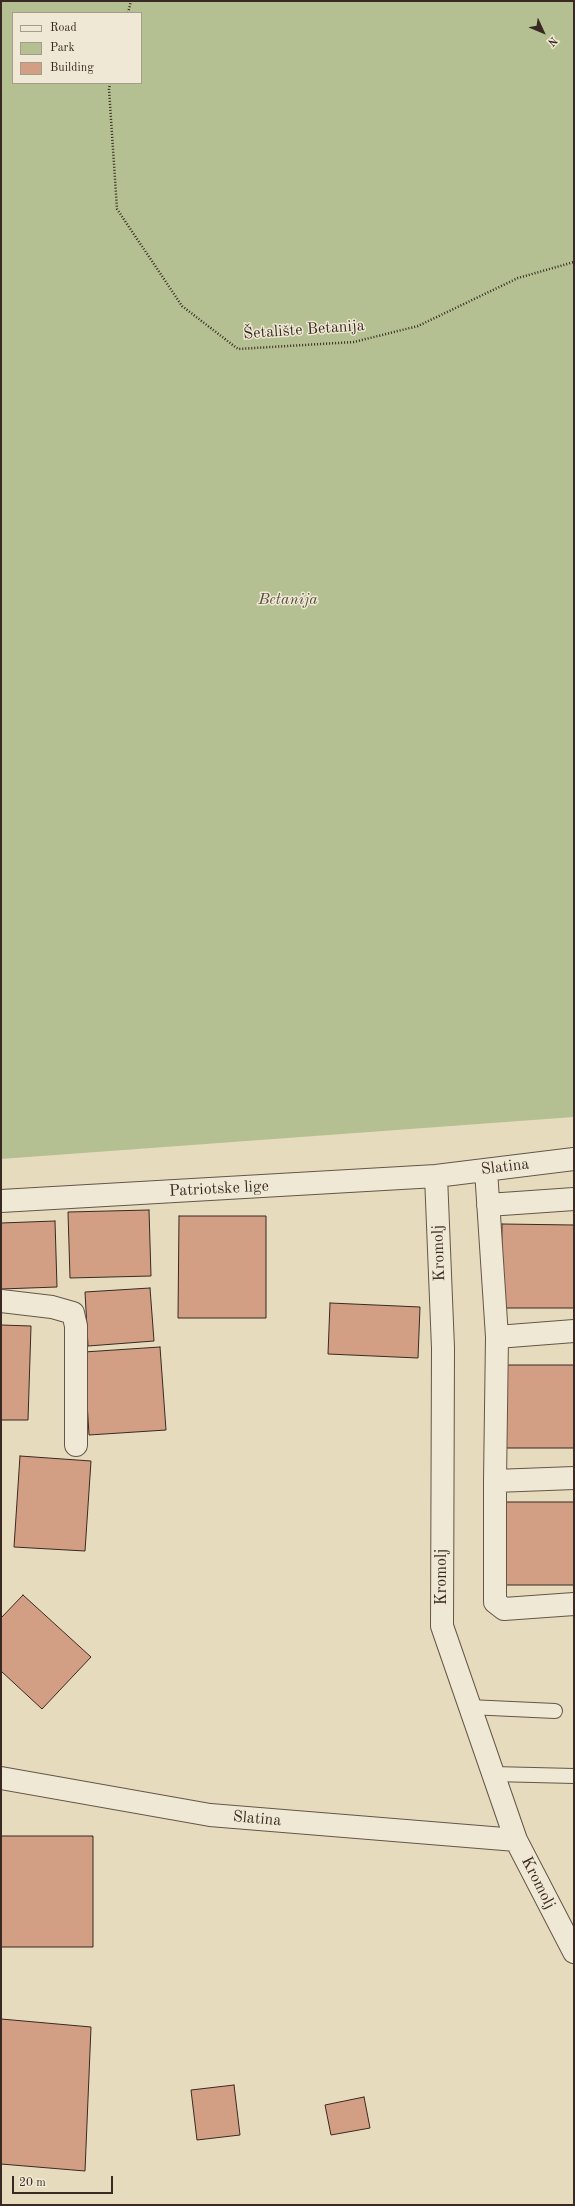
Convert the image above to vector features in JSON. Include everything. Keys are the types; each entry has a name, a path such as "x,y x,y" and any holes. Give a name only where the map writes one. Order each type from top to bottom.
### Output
{"street":[{"name":"Slatina","path":"436,1176 574,1159"},
{"path":"486,1170 497,1337 495,1602 504,1609 574,1604"},
{"name":"Patriotske lige","path":"1,1201 436,1176"},
{"name":"Kromolj","path":"436,1176 443,1348 442,1626 516,1840 574,1952"},
{"path":"488,1205 574,1199"},
{"path":"1,1301 52,1306 73,1313 76,1326 76,1445"},
{"path":"497,1337 574,1331"},
{"path":"495,1481 574,1478"},
{"name":"Slatina","path":"1,1778 210,1815 516,1840"}],"lane":[{"path":"469,1707 555,1711"},
{"path":"493,1774 574,1776"}],"path":[{"path":"128,12 131,1"},
{"name":"Šetalište Betanija","path":"110,84 117,209 182,306 238,348 354,342 418,326 518,278 574,262"}],"green space":[{"name":"Betanija","path":"1,1 574,1 574,1117 1,1159"}],"building":[{"path":"149,1210 151,1276 70,1278 68,1212"},
{"path":"179,1216 266,1216 266,1318 178,1318"},
{"path":"55,1221 57,1287 1,1289 1,1223"},
{"path":"502,1224 574,1225 574,1308 501,1308"},
{"path":"150,1288 154,1341 88,1346 85,1292"},
{"path":"330,1303 420,1307 418,1358 328,1354"},
{"path":"1,1325 31,1326 28,1420 1,1420"},
{"path":"160,1347 166,1430 89,1435 84,1352"},
{"path":"505,1365 574,1365 574,1448 504,1448"},
{"path":"20,1456 91,1461 85,1551 14,1547"},
{"path":"504,1502 574,1502 574,1585 503,1585"},
{"path":"23,1595 91,1657 42,1709 1,1671 1,1618"},
{"path":"1,1836 93,1836 93,1947 1,1947"},
{"path":"1,2019 91,2027 85,2171 1,2164"},
{"path":"234,2085 240,2135 197,2140 191,2090"},
{"path":"364,2097 370,2128 331,2135 325,2105"}]}
